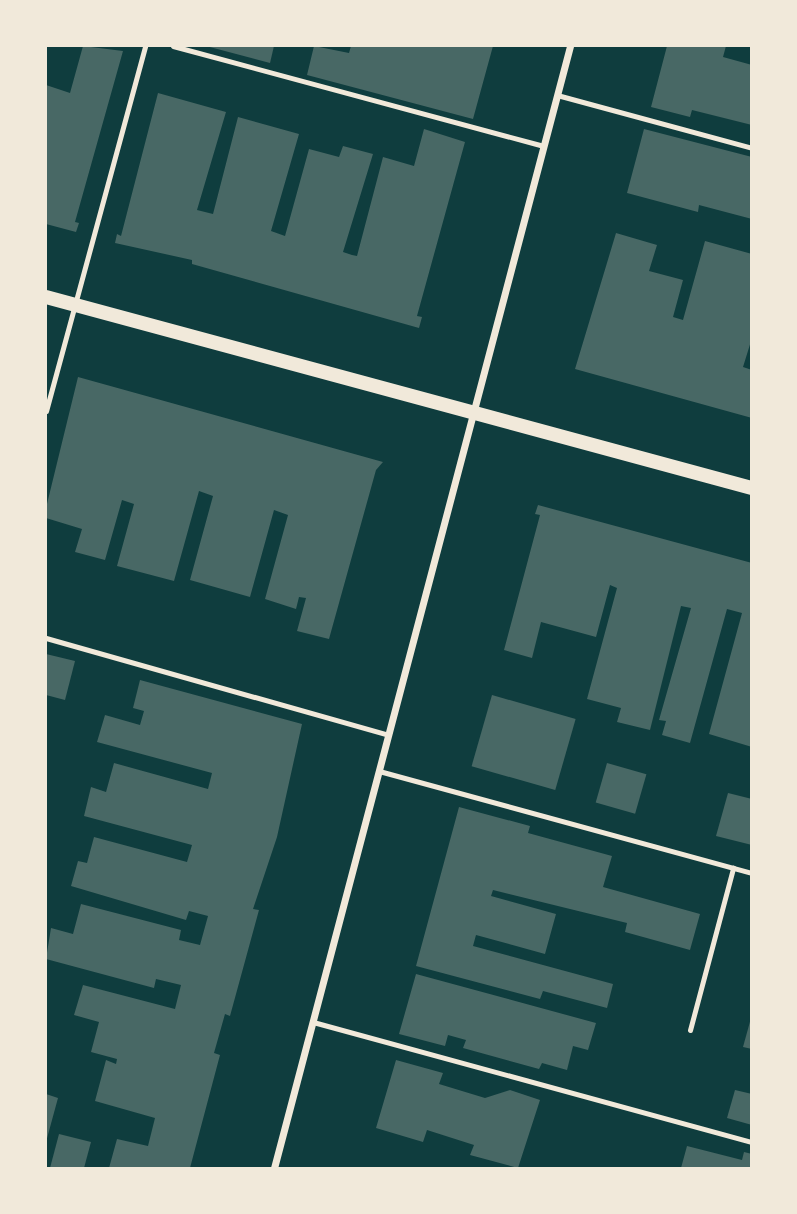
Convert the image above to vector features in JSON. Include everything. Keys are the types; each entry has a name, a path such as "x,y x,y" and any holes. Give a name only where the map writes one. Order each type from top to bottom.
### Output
{"main road":[{"path":"46,297 751,488"}],"street":[{"path":"274,1168 570,46"}],"lane":[{"path":"46,411 145,46"},
{"path":"173,46 544,146"},
{"path":"557,94 751,148"},
{"path":"46,638 389,735"},
{"path":"379,771 751,873"},
{"path":"690,1030 733,868"},
{"path":"313,1022 751,1142"}],"building":[{"path":"83,46 123,51 75,222 79,223 76,232 46,224 46,85 70,93"},
{"path":"206,46 274,46 270,63"},
{"path":"314,46 349,53 351,46 493,46 473,119 307,75"},
{"path":"667,46 726,46 723,57 752,65 752,125 692,110 690,117 651,107"},
{"path":"158,93 226,112 197,210 213,214 238,117 299,134 271,231 285,236 309,149 339,157 343,146 373,154 343,252 357,256 383,157 414,166 424,129 465,142 417,316 422,317 419,328 192,264 192,260 115,243 117,234 121,236"},
{"path":"644,129 752,157 752,219 699,205 698,212 627,193"},
{"path":"616,233 657,245 649,271 683,280 673,317 683,320 705,241 752,254 752,338 743,367 752,370 752,418 575,369"},
{"path":"78,377 383,462 376,470 329,639 297,631 306,598 299,597 296,609 265,599 288,515 274,510 250,597 190,580 213,496 199,491 174,581 117,566 134,504 122,500 105,560 75,552 82,529 46,518 46,508"},
{"path":"538,505 752,563 752,747 709,734 742,613 727,609 690,743 662,735 666,721 659,720 691,608 681,606 650,730 617,722 621,708 587,699 617,588 610,585 596,637 541,622 532,658 504,650 540,515 535,514"},
{"path":"46,654 75,661 65,700 46,695"},
{"path":"140,680 302,724 277,837 253,909 259,910 230,1016 225,1014 214,1053 220,1055 190,1168 109,1168 117,1139 148,1146 155,1118 95,1101 106,1060 116,1064 117,1059 91,1052 99,1022 74,1015 83,985 175,1009 181,985 156,979 154,988 46,959 51,928 73,934 81,904 181,930 179,940 200,945 208,916 189,911 186,920 71,886 78,861 87,863 94,837 187,862 192,845 84,816 91,787 106,792 114,763 208,789 212,773 97,742 105,715 140,725 144,711 133,708"},
{"path":"492,695 576,719 555,790 472,766"},
{"path":"607,763 646,774 635,814 596,802"},
{"path":"728,793 752,799 752,845 716,836"},
{"path":"459,807 530,826 528,833 612,856 603,887 700,914 690,950 625,932 627,923 493,890 491,896 556,914 545,954 476,935 473,946 613,984 607,1008 543,991 540,999 416,966"},
{"path":"416,974 596,1023 588,1050 573,1046 567,1070 542,1063 539,1069 463,1048 466,1040 448,1035 445,1046 399,1034"},
{"path":"752,1018 752,1049 743,1047"},
{"path":"396,1060 443,1073 439,1084 485,1098 510,1090 540,1100 518,1168 470,1155 474,1145 427,1130 423,1142 376,1128"},
{"path":"735,1090 752,1094 752,1125 727,1118"},
{"path":"46,1094 58,1098 46,1142"},
{"path":"59,1134 91,1142 84,1168 50,1168"},
{"path":"687,1146 742,1160 744,1152 752,1154 752,1168 681,1168"}]}
